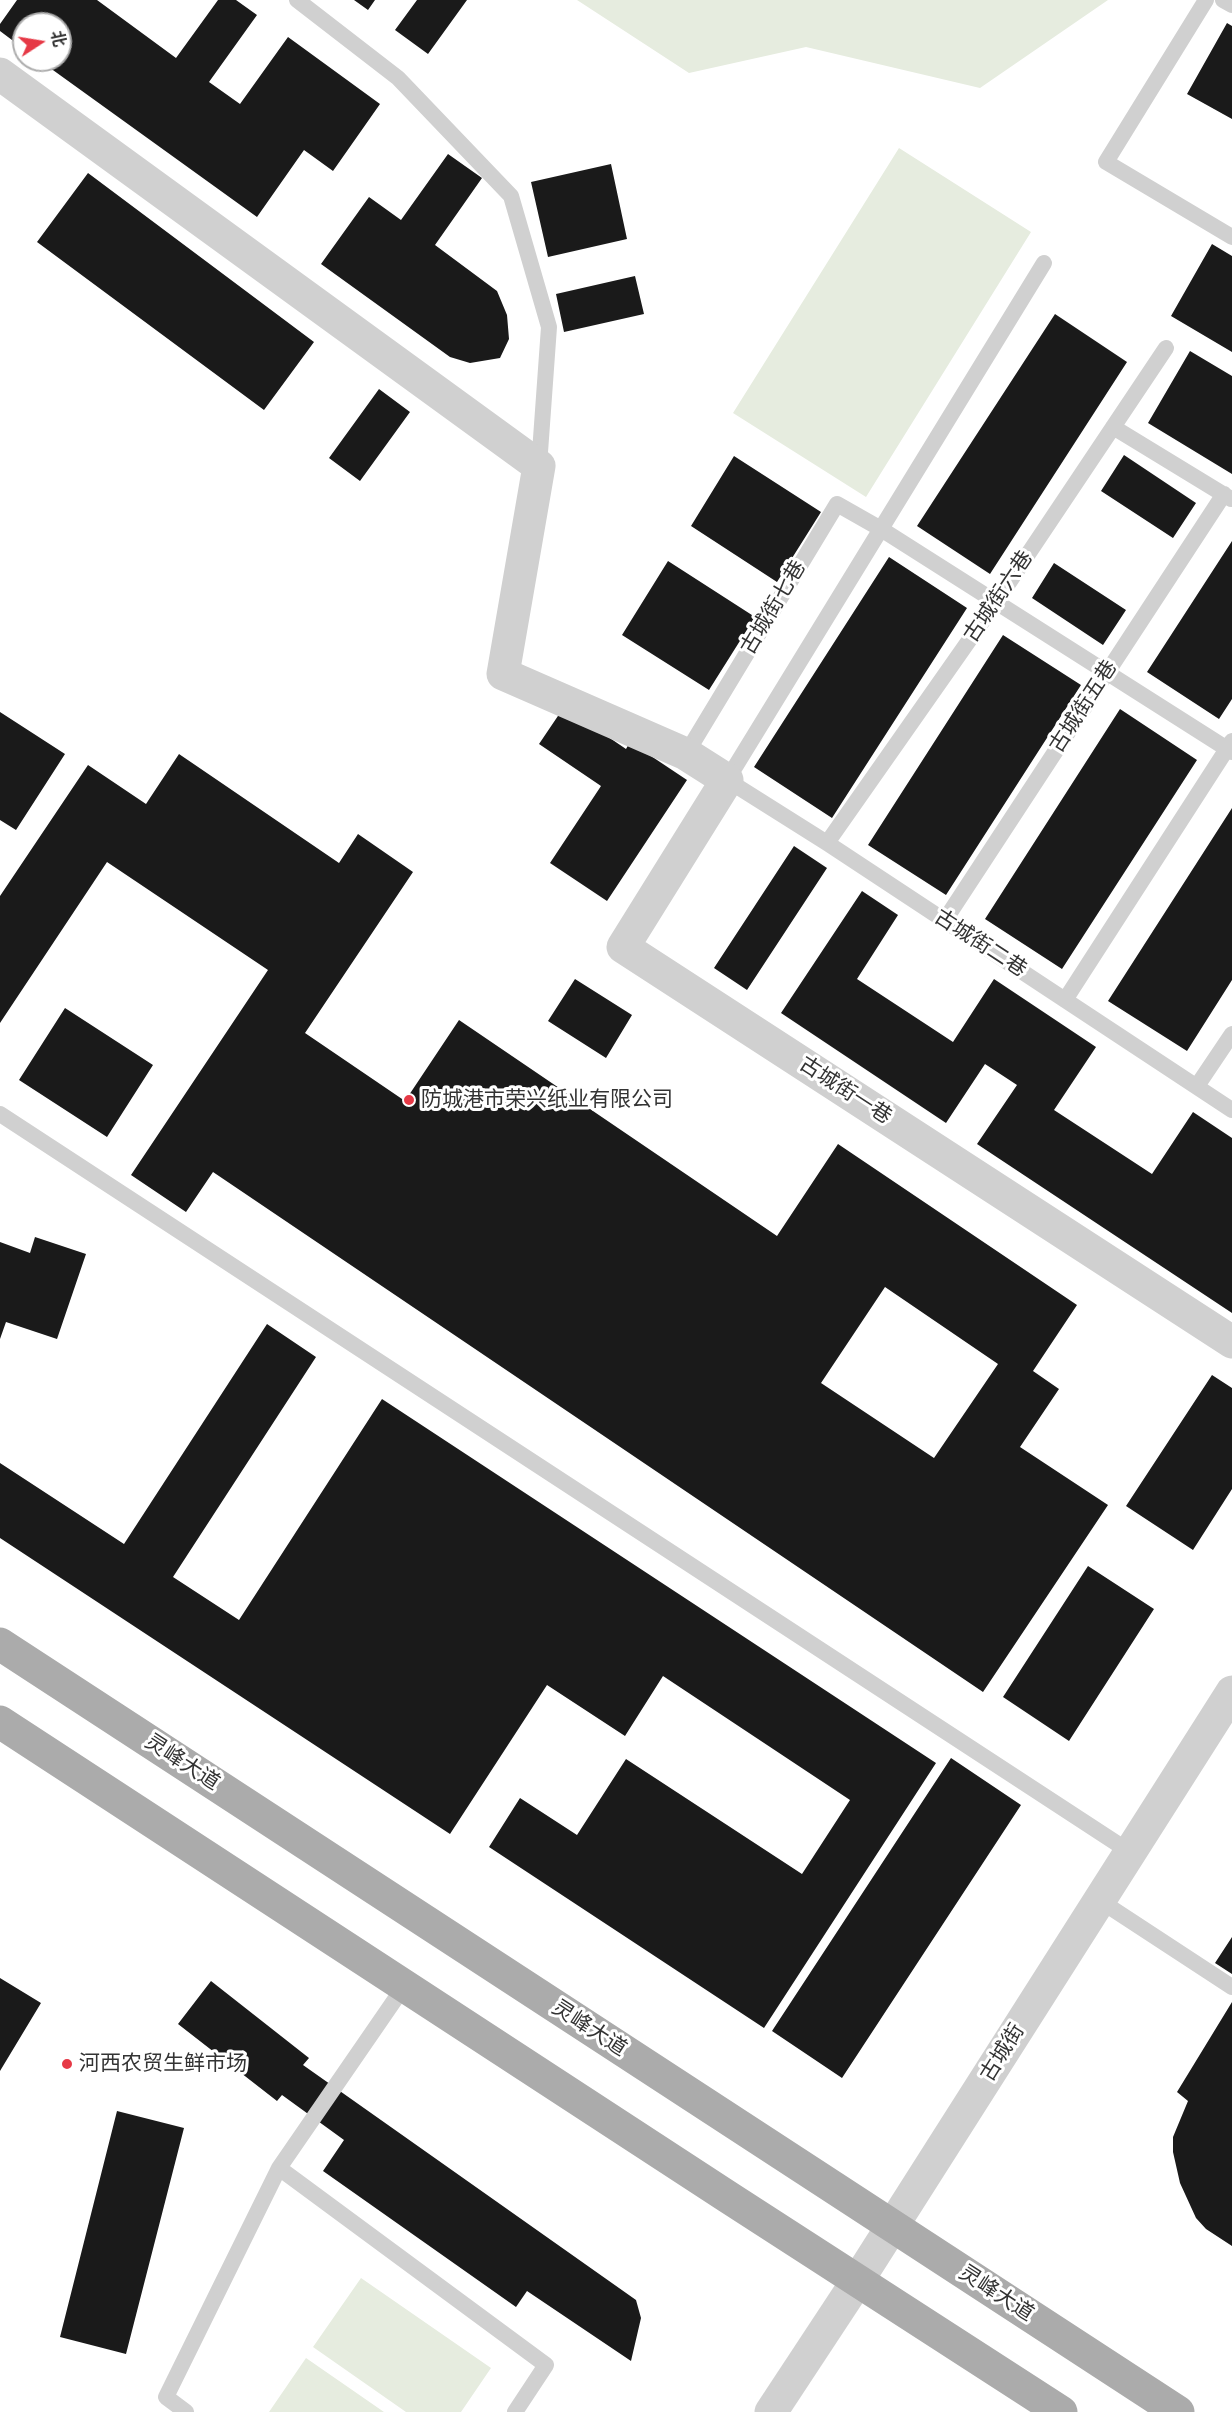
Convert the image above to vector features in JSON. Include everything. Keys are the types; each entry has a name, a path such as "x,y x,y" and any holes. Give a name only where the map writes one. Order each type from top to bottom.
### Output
{"main road":[{"name":"灵峰大道","path":"0,1644 1178,2412"},
{"path":"0,1722 1061,2412"}],"street":[{"path":"0,74 538,466 503,674 686,754 727,780"},
{"name":"古城街一巷","path":"727,780 623,947 1232,1342"},
{"name":"古城街","path":"771,2412 892,2227 1232,1692"}],"lane":[{"path":"297,0 398,78 511,196 549,327 538,466"},
{"path":"1206,0 1106,162 1232,237"},
{"path":"1223,0 1232,5"},
{"path":"727,780 1044,263"},
{"name":"古城街六巷","path":"827,843 996,602 1166,348"},
{"path":"1113,427 1228,497"},
{"name":"古城街五巷","path":"945,920 1106,673 1228,497"},
{"name":"古城街七巷","path":"686,754 837,504 880,529"},
{"path":"880,529 1106,673 1230,748 1065,1000"},
{"name":"古城街二巷","path":"727,780 945,920 1232,1110"},
{"path":"1197,1086 1232,1034"},
{"path":"0,1114 1130,1852"},
{"path":"1099,1900 1232,1987"},
{"path":"186,2412 166,2397 279,2168 405,1985"},
{"path":"279,2168 546,2365 515,2412"}],"shaded area":[{"path":"577,0 1108,0 980,88 806,47 689,73"},
{"path":"899,148 1031,232 866,497 733,413"},
{"path":"361,2278 491,2368 461,2412 406,2412 313,2347"},
{"path":"306,2358 384,2412 269,2412"}],"building":[{"path":"17,0 97,0 176,58 218,0 236,0 257,15 209,82 240,104 288,37 380,104 333,171 304,150 257,217 56,72 72,72 72,12 12,12 12,40 0,31 0,24"},
{"path":"354,0 375,0 368,10"},
{"path":"417,0 467,0 428,54 395,30"},
{"path":"1227,23 1232,26 1232,119 1187,94"},
{"path":"448,154 482,178 435,245 497,291 507,315 509,339 500,358 470,363 450,357 321,264 369,197 401,220"},
{"path":"611,164 627,239 548,257 531,182"},
{"path":"88,173 314,342 264,410 37,242"},
{"path":"1212,244 1232,256 1232,352 1171,316"},
{"path":"635,276 644,314 564,332 556,294"},
{"path":"1055,314 1127,362 990,574 917,526"},
{"path":"1190,351 1232,376 1232,474 1148,423"},
{"path":"379,389 410,412 360,481 329,458"},
{"path":"1124,455 1196,503 1173,538 1101,491"},
{"path":"734,456 821,512 777,582 691,526"},
{"path":"1232,541 1232,699 1219,719 1147,672"},
{"path":"889,557 967,608 832,818 754,767"},
{"path":"668,561 755,617 709,690 622,635"},
{"path":"1054,563 1126,610 1103,645 1032,598"},
{"path":"1003,635 1081,685 946,895 868,845"},
{"path":"564,707 626,749 630,742 687,780 607,901 550,863 601,786 539,744"},
{"path":"1120,709 1197,760 1062,969 985,919"},
{"path":"0,712 65,754 16,830 0,820"},
{"path":"179,754 339,863 358,834 413,872 305,1033 405,1101 459,1020 777,1236 838,1144 1077,1305 1033,1371 1059,1389 1020,1447 1108,1505 983,1692 213,1172 186,1212 131,1175 268,970 107,862 0,1023 0,896 88,765 146,804","holes":["885,1287 998,1364 934,1458 821,1383"]},
{"path":"1232,808 1232,980 1187,1051 1108,1001"},
{"path":"794,846 827,868 747,990 714,968"},
{"path":"862,891 898,915 857,979 953,1042 994,979 1096,1047 1054,1110 1152,1174 1193,1112 1232,1138 1232,1313 977,1144 1017,1085 985,1064 946,1123 781,1013"},
{"path":"575,979 632,1015 606,1058 548,1021"},
{"path":"65,1008 153,1065 107,1137 19,1080"},
{"path":"35,1237 86,1254 57,1339 6,1322 0,1339 0,1242 30,1253"},
{"path":"267,1324 316,1357 173,1577 239,1620 382,1399 936,1763 764,2028 489,1847 520,1798 577,1835 626,1759 802,1874 850,1800 663,1676 625,1736 547,1685 450,1834 0,1538 0,1463 124,1544"},
{"path":"1212,1375 1232,1388 1232,1489 1193,1550 1126,1506"},
{"path":"1088,1566 1154,1609 1069,1741 1003,1697"},
{"path":"951,1758 1021,1805 842,2078 772,2031"},
{"path":"1232,1937 1232,1974 1215,1963"},
{"path":"0,1978 41,2003 0,2071"},
{"path":"211,1981 309,2058 303,2065 636,2300 641,2318 631,2361 527,2291 516,2307 323,2171 344,2140 282,2095 277,2101 178,2024"},
{"path":"1232,2002 1232,2246 1206,2229 1196,2218 1180,2183 1173,2152 1173,2137 1188,2101 1177,2092"},
{"path":"117,2111 184,2128 126,2354 60,2337"}],"place":[{"name":"防城港市荣兴纸业有限公司","path":"409,1100"},
{"name":"河西农贸生鲜市场","path":"67,2064"}]}
